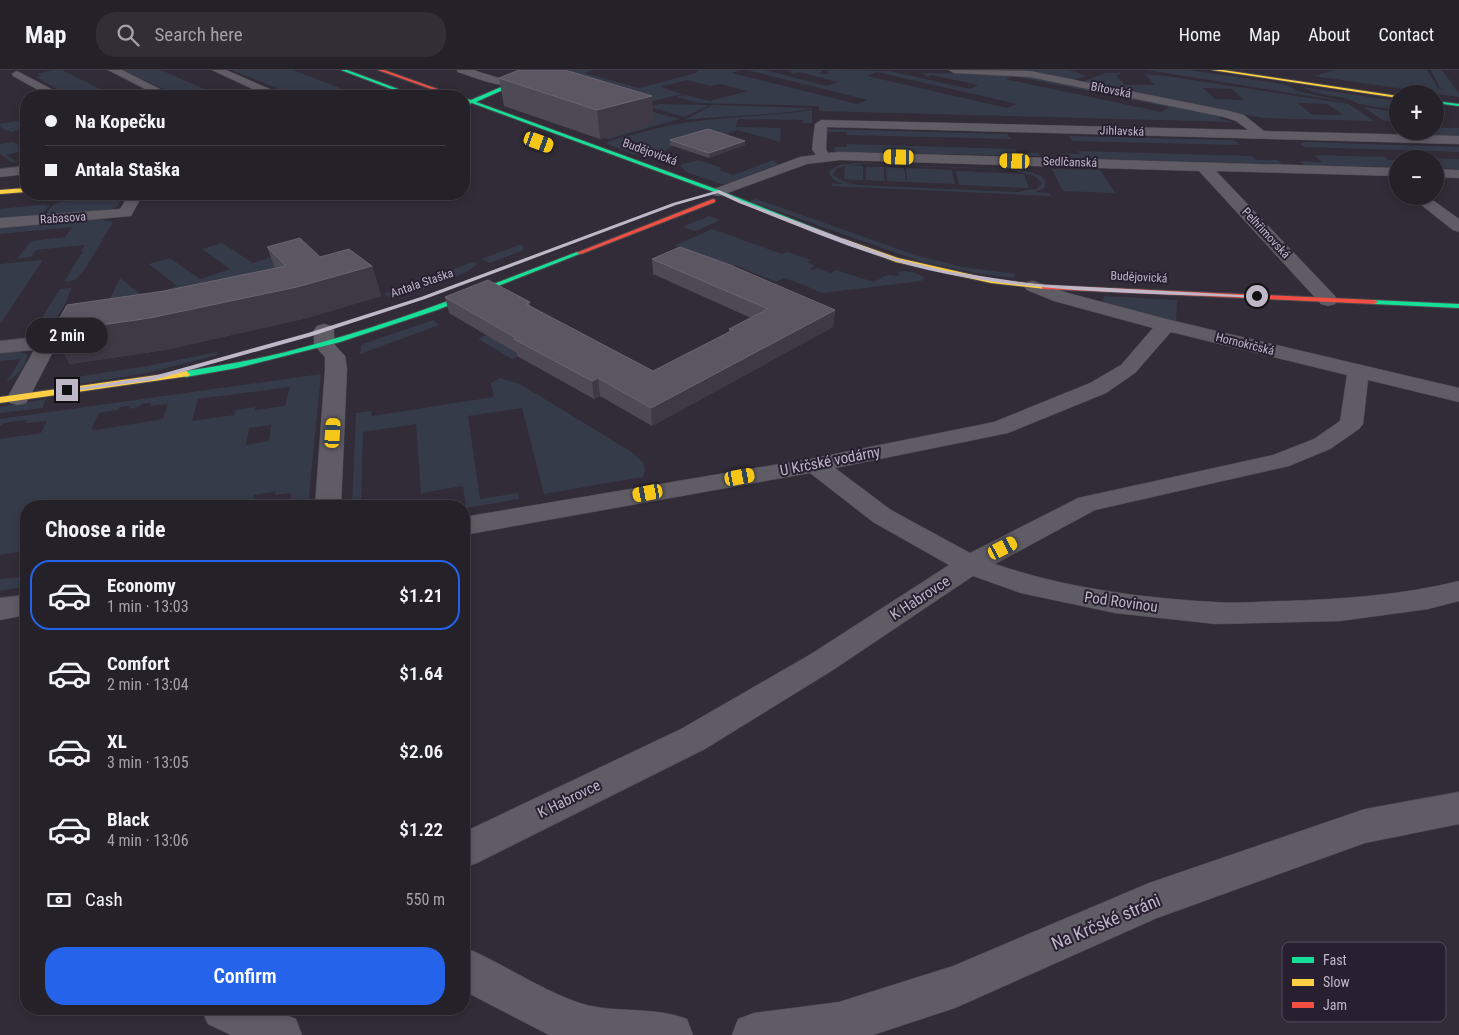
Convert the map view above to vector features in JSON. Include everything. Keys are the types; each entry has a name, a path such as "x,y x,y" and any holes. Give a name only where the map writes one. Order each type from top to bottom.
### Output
{"main road":[{"path":"343,70 398,90"},
{"path":"380,70 437,90"},
{"path":"470,103 545,70"},
{"path":"470,103 560,70"},
{"path":"1214,70 1389,96"},
{"path":"1252,71 1389,91"},
{"path":"470,94 479,94 516,83"},
{"path":"1444,98 1459,100"},
{"name":"Budějovická","path":"470,103 658,169 716,196 896,260 947,273 1033,286 1459,306"},
{"path":"1444,103 1459,105"},
{"path":"559,147 580,141"},
{"path":"642,177 655,175 658,169"},
{"path":"0,184 20,182"},
{"path":"0,192 20,190"},
{"path":"603,231 693,198 716,196"},
{"name":"Antala Staška","path":"9,399 210,371 277,358 324,334 438,308 716,196"},
{"name":"Antala Staška","path":"154,378 267,347"}],"street":[{"path":"113,70 155,90"},
{"path":"217,70 263,90"},
{"path":"462,70 501,82 516,83"},
{"name":"Bítovská","path":"954,70 1030,74 1226,114 1243,120 1261,135"},
{"path":"35,72 13,75 44,90"},
{"name":"Jihlavská","path":"824,157 819,149 820,124 830,123 1459,140"},
{"name":"Sedlčanská","path":"716,196 805,160 840,156 1389,172"},
{"name":"Pelhřimovská","path":"1203,166 1328,300"},
{"path":"0,173 20,171"},
{"path":"1444,173 1459,174"},
{"name":"Rabasova","path":"0,223 126,213 133,200"},
{"path":"1429,205 1459,227"},
{"name":"Hornokrčská","path":"1033,286 1061,297 1166,325 1459,395"},
{"name":"U Krčské vodárny","path":"470,525 815,465 1000,428 1098,388 1128,369 1166,325"},
{"path":"324,334 335,356 336,369 328,500"},
{"path":"0,347 48,342 9,399"},
{"name":"K Habrovce","path":"470,848 693,739 822,662 970,565 1087,504 1280,461 1322,444 1351,424 1358,371"},
{"name":"Pod Rovinou","path":"815,465 882,516 970,565 1021,583 1115,604 1216,613 1340,610 1428,599 1459,591"},
{"path":"0,609 20,605"},
{"name":"Na Krčské stráni","path":"754,1035 840,1024 946,990 1148,902 1365,826 1459,808"},
{"path":"470,971 567,1028 671,1035"},
{"path":"236,1015 280,1035"}],"shaded area":[{"path":"62,70 102,90 59,90 36,77 41,76 39,73"},
{"path":"123,70 161,70 206,90 165,90"},
{"path":"231,70 293,70 345,90 282,90"},
{"path":"571,70 594,70 584,73 639,88 696,73 698,70 741,70 732,73 857,104 868,100 747,70 765,70 827,86 838,82 799,72 793,74 787,70 822,70 820,74 829,74 827,70 889,71 970,89 978,85 932,75 927,77 922,73 1000,74 1029,77 1219,115 1220,119 1234,122 819,111 819,106 700,103 676,97 685,95 710,101 747,91 720,84 710,86 686,80 660,87 682,94 650,102 553,78","holes":["877,72 1017,104 1007,108 867,76","1014,76 1168,107 1168,108 1161,112 1005,79"]},
{"path":"1014,70 1069,70 1087,76 1073,80"},
{"path":"1147,70 1189,70 1277,83 1287,85 1297,91 1346,102"},
{"path":"1335,70 1427,70 1436,85 1389,85 1389,87 1314,76"},
{"path":"1431,70 1442,70 1459,93 1459,97 1444,95 1444,85 1438,85"},
{"path":"1106,73 1120,73 1116,75 1125,85 1155,85 1145,75 1138,74 1160,75 1349,104 1374,121 1262,118 1082,82","holes":["1203,88 1232,89 1244,100 1215,99","1297,103 1327,104 1343,115 1313,115"]},
{"path":"1303,87 1389,100 1389,109 1359,104 1349,99 1313,92"},
{"path":"660,104 709,105 685,117 649,107"},
{"path":"712,105 811,108 811,109 684,120"},
{"path":"1363,107 1389,111 1389,121 1384,121"},
{"path":"812,110 812,123 803,123 803,120 738,119 736,127 781,128 780,142 738,130 727,135 678,142 662,153 651,156 632,154 606,143 622,137 682,123"},
{"path":"650,111 679,119 609,139 604,138"},
{"path":"20,120 20,130 6,131 0,124"},
{"path":"1444,128 1459,128 1459,137 1444,136"},
{"path":"827,129 1007,134 1011,139 847,135 847,132 827,132"},
{"path":"1069,136 1234,140 1241,145 1072,141"},
{"path":"14,142 20,146 17,148 20,149 20,152 6,155 15,161 20,161 13,163 0,154 0,144"},
{"path":"1305,142 1459,147 1459,152 1444,150 1305,147 1300,144"},
{"path":"847,144 1015,149 1017,153 1038,153 1040,156 835,152 834,147 847,147"},
{"path":"1078,151 1252,156 1256,160 1278,160 1282,164 1064,158 1060,154 1080,154"},
{"path":"1314,155 1385,157 1389,160 1389,167 1304,165 1300,161 1322,162"},
{"path":"1444,159 1459,159 1459,169 1444,168"},
{"path":"698,160 722,168 719,170 733,175 773,160 778,164 727,184 721,184 686,172 680,165"},
{"path":"855,163 1022,170 1039,175 1046,181 1044,188 1035,192 1049,193 1051,196 832,186 832,184 844,184 834,180 829,174 830,170 840,165","holes":["865,164 1012,170 1035,176 1042,183 1037,189 1016,192 858,185 844,182 833,175 836,169 845,166 844,179 863,180 863,166 847,165"]},
{"path":"866,167 884,167 884,181 866,180"},
{"path":"886,167 904,168 906,182 887,181"},
{"path":"906,168 952,170 955,184 907,182"},
{"path":"1052,169 1100,170 1115,193 1063,191"},
{"path":"956,171 1024,174 1029,188 959,185"},
{"path":"756,199 918,256 963,267 1015,274 1014,278 982,274 922,262 749,201"},
{"path":"121,200 117,207 107,211 45,215 53,205 60,202"},
{"path":"46,204 45,206 50,205 41,215 0,221 0,209"},
{"path":"709,216 720,220 696,231 682,227"},
{"path":"100,219 113,222 85,269 75,280 64,282 85,245 36,250 31,257 17,259 31,241 65,237 72,227 0,234 0,227"},
{"path":"712,229 782,254 787,252 811,260 807,262 815,266 810,268 813,270 817,268 830,273 836,270 874,282 886,275 897,276 898,272 901,271 912,272 925,278 921,281 823,293 785,278 776,282 735,265 728,268 674,246"},
{"path":"222,243 253,263 283,253 276,266 263,274 101,318 120,278 144,297 177,286 149,264 170,258 200,279 230,269 202,249"},
{"path":"522,244 524,250 490,263 481,259"},
{"path":"43,260 1,323 0,323 0,264"},
{"path":"473,262 477,264 470,270 437,284 393,299 384,294"},
{"path":"71,288 67,300 51,328 30,333 38,324 60,289"},
{"path":"1104,296 1177,300 1176,321 1102,303"},
{"path":"433,320 439,325 360,354 363,344"},
{"path":"487,335 525,353 512,359 478,339"},
{"path":"14,351 27,354 27,358 20,371 6,382 21,359 0,361 0,352"},
{"path":"217,352 217,355 147,373 67,386 70,378 147,366"},
{"path":"321,374 309,500 290,500 291,493 275,495 276,491 254,495 253,500 20,500 20,550 18,552 0,555 0,439 41,433 47,421 26,423 27,420 4,423 0,426 0,419","holes":["290,387 285,406 255,410 255,407 236,410 234,415 192,421 198,399","151,403 150,406 168,404 163,419 96,430 91,429 99,413 118,410 120,407 130,406 129,409 139,407 141,404","271,425 269,441 246,445 249,428"]},
{"path":"500,378 520,384 630,451 644,465 645,472 643,477 544,494 522,408 468,416 480,499 518,493 519,499 470,507 470,500 465,500 463,486 421,493 416,424 363,432 361,500 352,500 356,413 371,411 372,416 494,397 491,383"},
{"path":"46,399 42,408 0,413 0,407"},
{"path":"20,577 20,587 0,591 0,579"}],"building":[{"path":"519,70 565,70 652,96 597,110 499,78"},
{"path":"708,129 745,141 709,153 670,140"},
{"path":"300,238 320,257 349,249 372,266 297,287 150,318 52,332 67,305 164,291 286,266 267,247"},
{"path":"680,247 730,265 835,310 651,408 598,378 592,381 514,339 516,338 445,297 488,280 530,302 526,304 653,371 733,330 729,329 768,309 652,259"}],"traffic: fast":[{"path":"343,70 396,89"},
{"path":"470,102 545,70"},
{"path":"470,101 719,192 842,240"},
{"path":"1444,103 1459,105"},
{"path":"186,374 237,365 337,341 435,308 579,253"},
{"path":"1374,302 1459,306"}],"traffic: slow":[{"path":"1214,70 1389,96"},
{"path":"0,192 20,190"},
{"path":"842,240 896,260 991,281 1045,287"},
{"path":"0,400 186,374"}],"traffic: jam":[{"path":"380,70 438,90"},
{"path":"579,253 713,201"},
{"path":"1045,287 1374,302"}],"route":[{"path":"67,390 154,378 350,322 482,277 674,204 719,192 896,260 947,273 1033,286 1257,296"}]}
